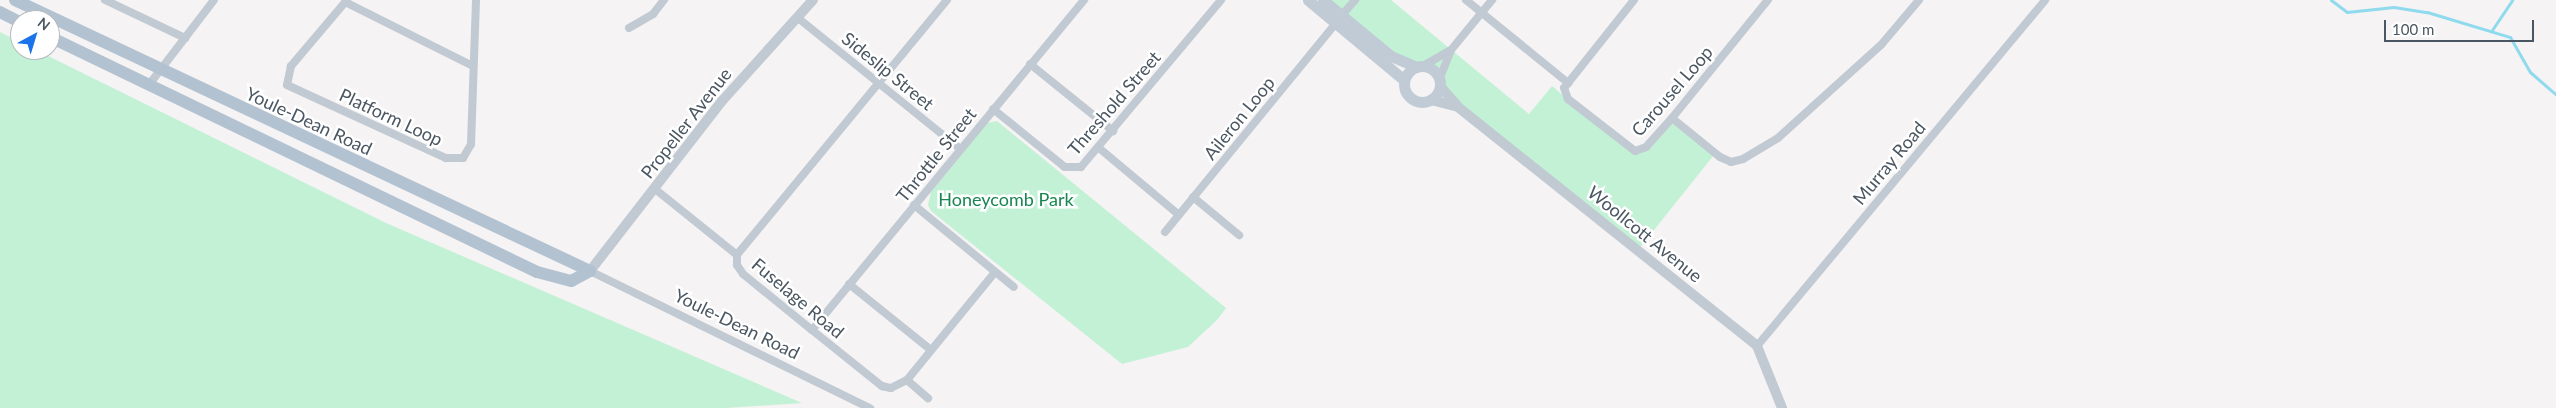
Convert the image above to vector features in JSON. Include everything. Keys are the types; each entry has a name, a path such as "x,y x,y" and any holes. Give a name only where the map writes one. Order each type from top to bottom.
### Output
{"main road":[{"name":"Youle-Dean Road","path":"15,0 160,71 590,271"},
{"name":"Woollcott Avenue","path":"1308,0 1339,19 1390,56 1434,71 1439,83"},
{"name":"Woollcott Avenue","path":"1323,0 1339,19 1404,80 1405,92 1413,100 1431,100"},
{"path":"60,42 148,86 545,275 571,281 590,271"},
{"path":"1404,80 1408,72 1420,67"},
{"path":"1431,100 1439,83"}],"street":[{"path":"105,0 185,38"},
{"path":"148,86 214,0"},
{"name":"Platform Loop","path":"346,1 291,66 287,85 446,158 463,158 471,144 476,0"},
{"path":"630,28 653,14 664,0"},
{"name":"Propeller Avenue","path":"590,271 722,101 813,0"},
{"name":"Fuselage Road","path":"907,380 892,388 882,386 742,274 737,265 737,256 947,0"},
{"name":"Throttle Street","path":"812,330 959,148 994,109 1084,0"},
{"name":"Threshold Street","path":"994,109 1065,167 1080,167 1113,132 1221,0"},
{"name":"Aileron Loop","path":"1165,232 1354,0"},
{"path":"1466,0 1568,83 1634,0"},
{"path":"1439,83 1451,50 1492,0"},
{"name":"Carousel Loop","path":"1568,83 1564,88 1568,99 1630,150 1641,151 1672,118 1768,0"},
{"path":"1672,118 1720,157 1731,162 1743,159 1778,138 1881,45 1919,0"},
{"name":"Murray Road","path":"1757,346 2045,0"},
{"path":"346,1 473,66"},
{"name":"Sideslip Street","path":"798,18 959,148"},
{"path":"1420,67 1451,50"},
{"path":"1030,64 1113,132"},
{"name":"Woollcott Avenue","path":"1439,83 1458,106 1757,346 1782,408"},
{"name":"Woollcott Avenue","path":"1431,100 1458,106"},
{"path":"1099,148 1178,215"},
{"path":"655,189 737,256"},
{"path":"1193,197 1239,235"},
{"path":"914,205 1014,287"},
{"name":"Youle-Dean Road","path":"590,271 870,408"},
{"path":"928,398 907,380 995,272"},
{"path":"849,284 931,350"}],"green space":[{"path":"1323,0 1391,0 1529,114 1552,86 1630,151 1641,151 1672,118 1714,155 1638,250 1458,107 1434,71 1393,57"},
{"path":"0,32 10,37 10,60 56,60 386,223 802,403 726,408 0,408"},
{"name":"Honeycomb Park","path":"997,121 1226,308 1217,320 1188,347 1122,364 931,211 928,205 931,192 987,123"}],"waterway":[{"path":"2331,0 2347,12 2394,7 2427,12 2510,37 2530,72 2556,95"},
{"path":"2492,30 2512,0"}]}
